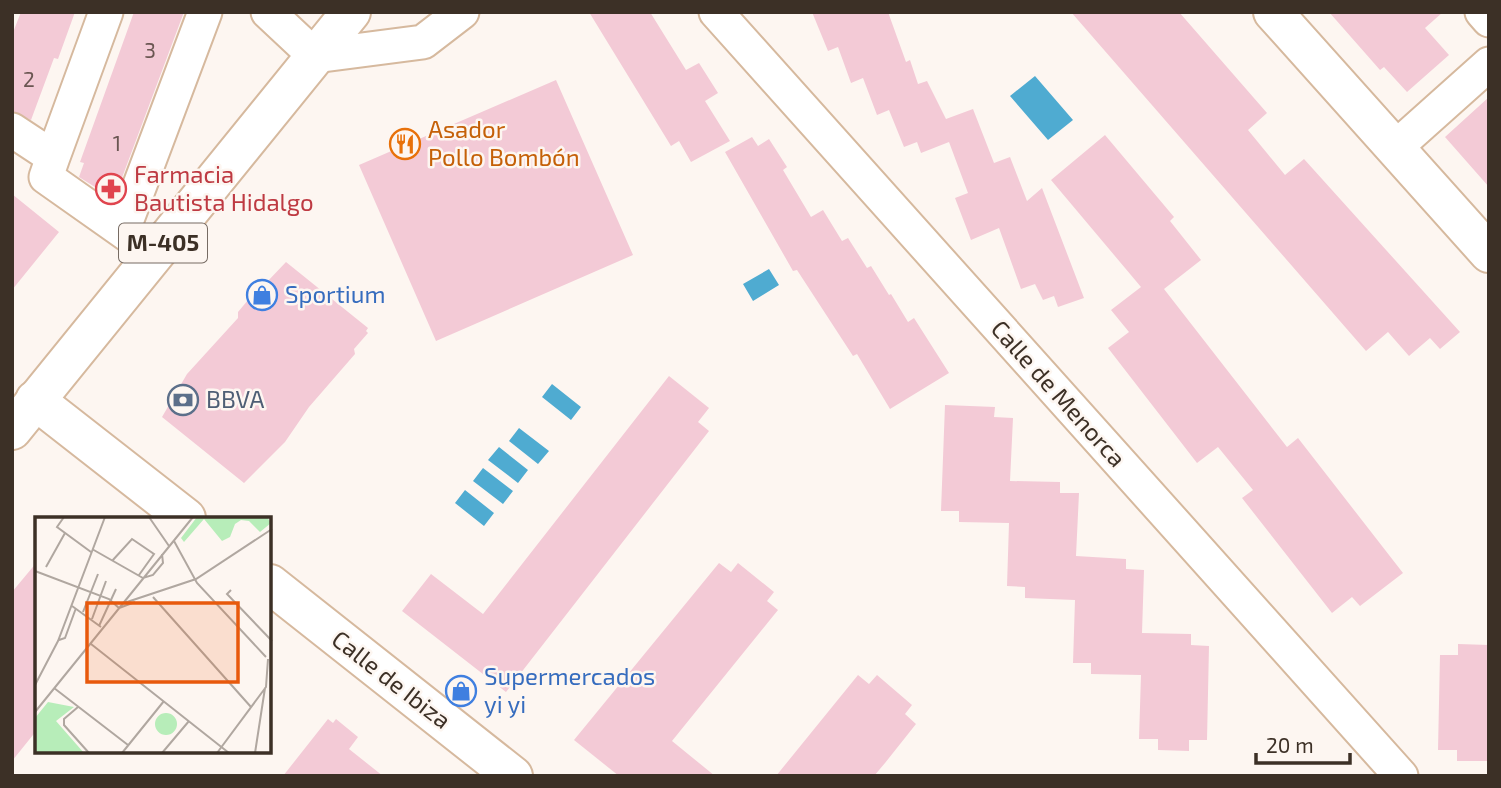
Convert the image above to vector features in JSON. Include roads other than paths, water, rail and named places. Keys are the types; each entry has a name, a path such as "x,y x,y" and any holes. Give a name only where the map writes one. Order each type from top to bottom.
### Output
{"street":[{"path":"49,167 106,12"},
{"path":"123,230 205,12"},
{"path":"268,12 314,56 423,42 462,12"},
{"name":"M-405","path":"12,430 351,12"},
{"name":"Calle de Menorca","path":"716,12 1401,776"},
{"path":"1273,12 1489,253"},
{"path":"1482,12 1489,20"},
{"path":"1395,148 1489,64"},
{"path":"12,130 49,167 154,254"},
{"path":"35,400 183,517"},
{"name":"Calle de Ibiza","path":"271,585 513,776"}],"water":[{"path":"1035,76 1073,120 1048,140 1010,96"},
{"path":"769,269 779,285 753,301 743,284"},
{"path":"552,384 581,407 571,420 542,397"},
{"path":"519,428 549,451 538,464 509,441"},
{"path":"499,447 528,470 518,483 488,460"},
{"path":"483,468 513,491 503,504 473,481"},
{"path":"465,490 494,513 484,526 455,503"}],"place":[{"name":"Asador Pollo Bombón","path":"405,144"},
{"name":"Farmacia Bautista Hidalgo","path":"111,189"},
{"name":"Sportium","path":"262,295"},
{"name":"BBVA","path":"183,400"},
{"name":"Supermercados yi yi","path":"461,691"}]}
